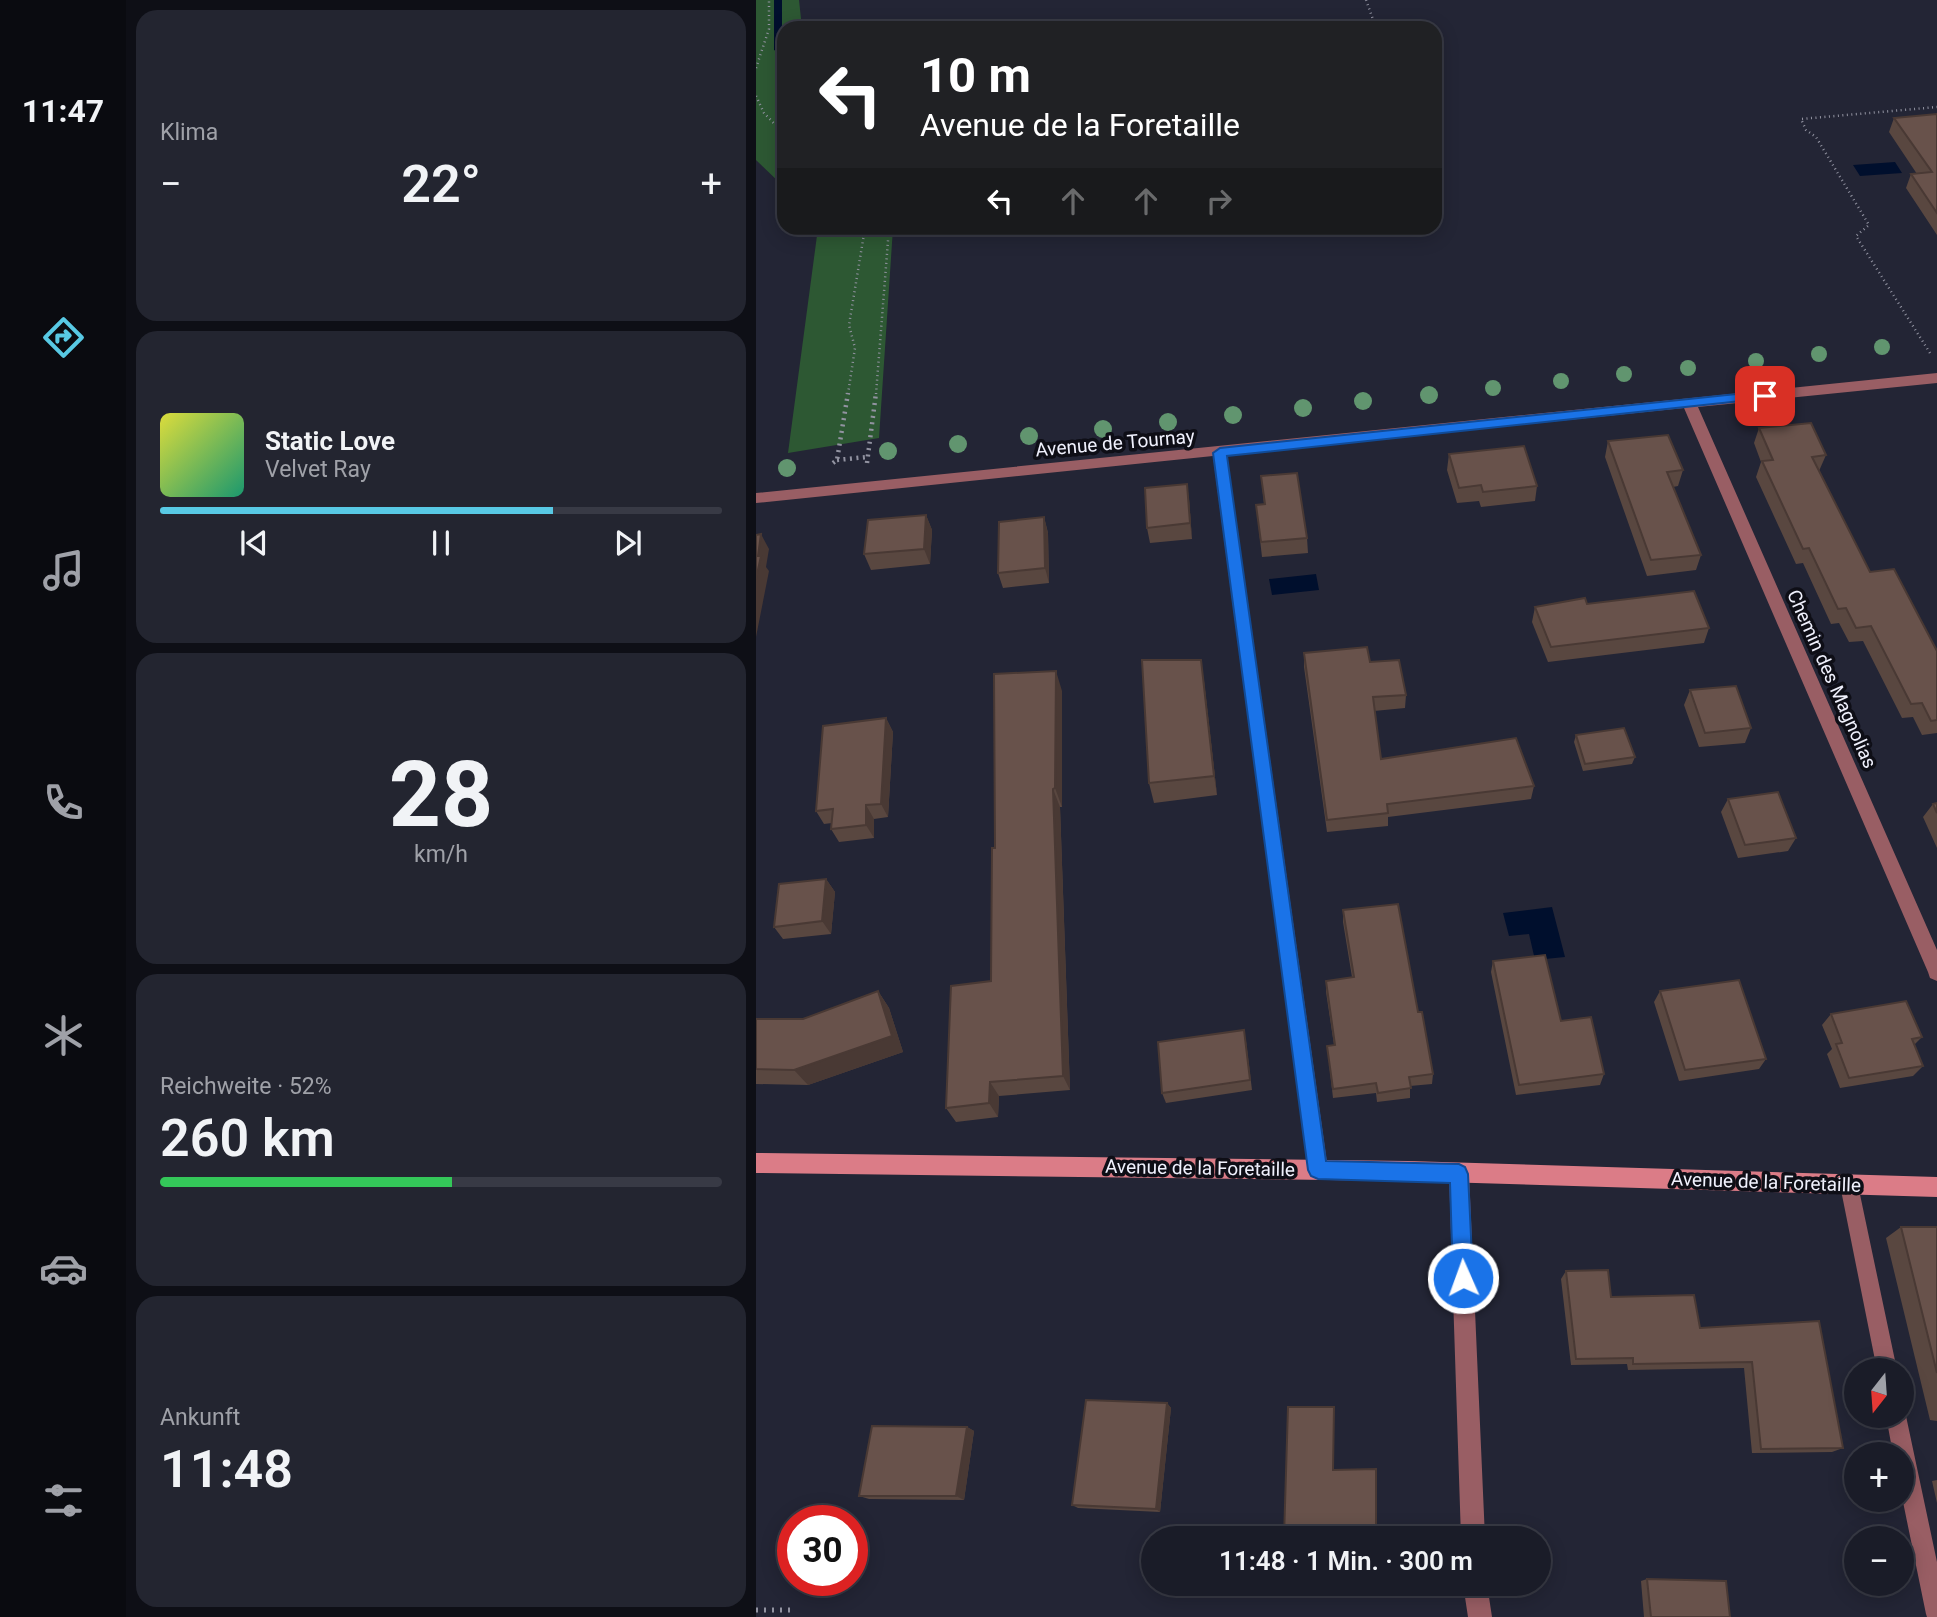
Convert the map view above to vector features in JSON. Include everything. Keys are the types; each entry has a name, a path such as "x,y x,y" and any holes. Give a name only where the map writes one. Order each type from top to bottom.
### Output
{"street":[{"name":"Avenue de Tournay","path":"756,498 1220,453 1937,378"},
{"name":"Chemin des Magnolias","path":"1689,403 1937,972"},
{"path":"1220,453 1318,1170"},
{"name":"Avenue de la Foretaille","path":"756,1163 1318,1170 1937,1187"},
{"path":"1459,1174 1473,1526"},
{"path":"1476,1596 1479,1617"}],"lane":[{"path":"1849,1185 1885,1358"},
{"path":"1898,1428 1937,1614"}],"path":[{"path":"756,68 769,29 769,0"},
{"path":"1366,0 1374,21"},
{"path":"756,96 764,114 777,127"},
{"path":"1930,354 1856,236 1869,225 1816,137 1806,130 1801,119 1937,107"},
{"path":"837,460 855,348 849,325 864,235"},
{"path":"869,442 882,325 888,235"},
{"path":"828,468 837,460 867,457"},
{"path":"756,1610 795,1610"}],"green space":[{"path":"756,0 799,0 801,21 777,21 777,180 756,160"},
{"path":"817,235 893,235 879,438 788,453"}],"water":[{"path":"1895,162 1902,173 1860,176 1853,165"},
{"path":"1316,574 1319,590 1272,595 1269,579"},
{"path":"1552,907 1565,957 1535,960 1529,934 1509,936 1503,913"}],"building":[{"path":"1937,114 1937,213 1911,174 1932,172 1894,118"},
{"path":"1811,423 1826,455 1812,457 1870,572 1894,569 1937,651 1937,720 1931,721 1922,703 1911,704 1871,626 1856,628 1846,608 1838,609 1809,548 1803,549 1762,461 1773,460 1759,428"},
{"path":"1668,435 1683,470 1667,472 1701,555 1651,560 1608,441"},
{"path":"1524,446 1537,486 1483,492 1481,485 1459,488 1449,454"},
{"path":"1297,473 1307,538 1261,542 1256,505 1265,504 1261,476"},
{"path":"1187,484 1190,523 1147,528 1145,488"},
{"path":"926,515 924,549 864,554 868,520"},
{"path":"1044,517 1045,568 998,573 999,522"},
{"path":"761,534 758,556 761,556 756,579 756,535"},
{"path":"1694,591 1709,628 1551,647 1535,607 1585,598 1587,604"},
{"path":"1367,647 1370,662 1399,660 1406,695 1373,697 1381,759 1516,738 1534,786 1387,804 1388,813 1327,820 1304,653"},
{"path":"1142,660 1201,660 1214,776 1149,783"},
{"path":"1056,671 1053,789 1063,1076 990,1082 989,1103 946,1108 951,986 991,981 992,848 995,848 994,674"},
{"path":"1736,686 1751,728 1705,733 1690,690"},
{"path":"886,718 881,804 866,805 866,825 831,829 833,809 816,811 823,726"},
{"path":"1624,728 1635,757 1585,764 1576,735"},
{"path":"1778,792 1796,838 1745,845 1728,799"},
{"path":"826,879 822,921 774,927 779,884"},
{"path":"1398,904 1418,1012 1422,1012 1433,1074 1409,1077 1411,1088 1378,1093 1376,1083 1333,1089 1327,1046 1335,1045 1326,981 1354,977 1343,910"},
{"path":"1545,955 1561,1021 1591,1017 1604,1074 1519,1085 1493,961"},
{"path":"1739,980 1766,1059 1685,1070 1660,991"},
{"path":"878,991 892,1036 794,1070 756,1069 756,1019 803,1019"},
{"path":"1906,1001 1922,1037 1912,1039 1923,1066 1849,1078 1836,1044 1842,1043 1831,1014"},
{"path":"1244,1030 1250,1080 1162,1093 1158,1042"},
{"path":"1901,1227 1937,1227 1937,1373"},
{"path":"1608,1270 1611,1297 1694,1295 1700,1328 1819,1321 1843,1448 1761,1449 1752,1362 1633,1364 1633,1358 1576,1359 1566,1271"},
{"path":"1086,1400 1167,1403 1156,1509 1072,1505"},
{"path":"1288,1407 1334,1407 1333,1470 1376,1469 1376,1526 1284,1526"},
{"path":"872,1426 967,1427 956,1496 859,1496"},
{"path":"1647,1579 1726,1581 1730,1617 1651,1617"}],"waterway":[{"path":"778,0 778,21"}],"route":[{"path":"1463,1278 1459,1174 1318,1170 1220,453 1765,396"}]}
